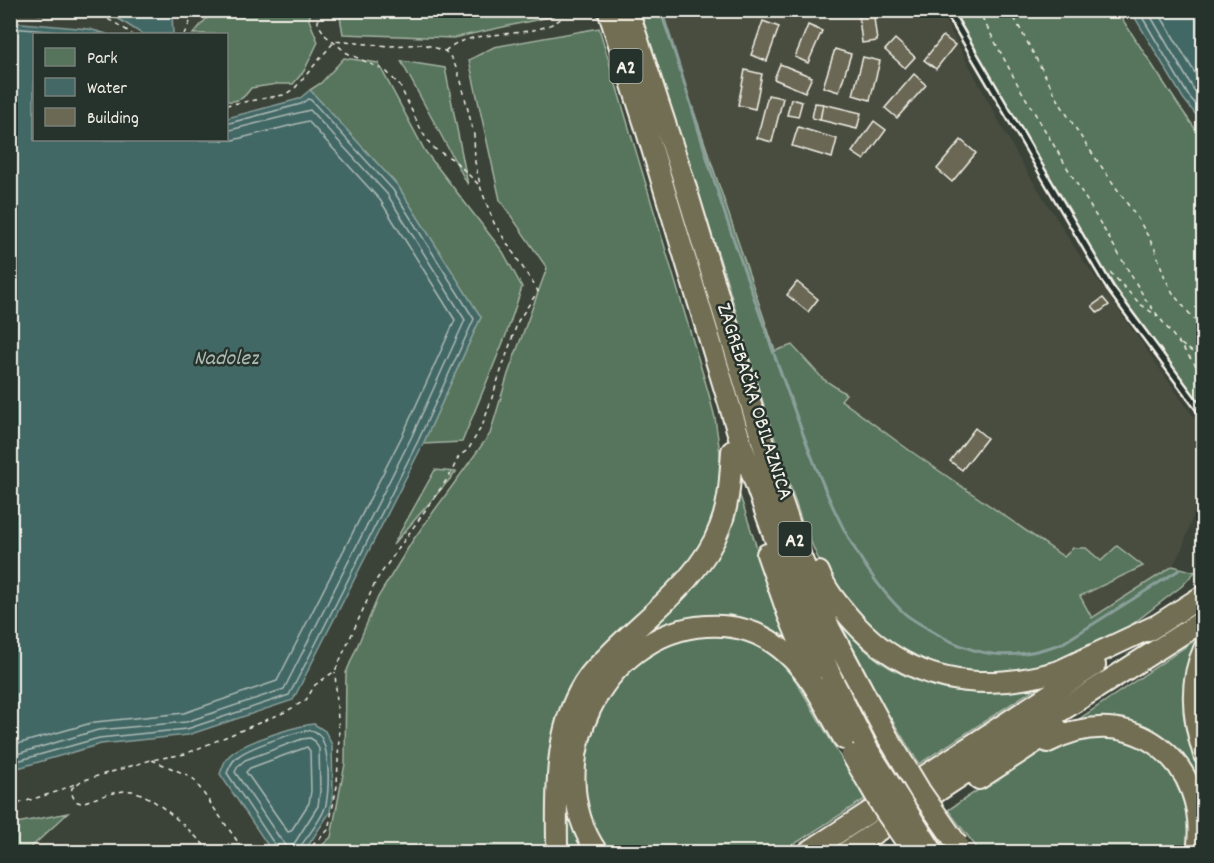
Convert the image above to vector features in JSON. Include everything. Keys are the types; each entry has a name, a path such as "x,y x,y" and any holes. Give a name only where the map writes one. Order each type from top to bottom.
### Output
{"highway":[{"name":"ZAGREBAČKA OBILAZNICA","path":"608,10 708,329 741,443 784,564 833,681 854,748 933,852"},
{"name":"ZAGREBAČKA OBILAZNICA","path":"628,10 801,557 830,629 887,736 920,791 963,850"},
{"path":"708,329 707,353 732,451 801,646 883,808 913,852"},
{"path":"747,390 822,579 834,599 861,632 901,662 945,679 991,683 1017,681 1059,671 1159,624"},
{"path":"558,852 557,811 560,751 568,718 576,699 588,677 633,630 680,587 709,550 720,528 727,506 732,451"},
{"path":"808,852 1203,595"},
{"path":"846,852 1019,737 1203,620"},
{"path":"597,852 584,826 576,789 577,756 583,726 600,691 612,674 640,650 669,634 700,626 730,626 759,634 798,664 854,748"},
{"path":"867,852 1016,756 1123,682 1174,639"},
{"path":"1203,649 1197,668 1194,695 1197,734 1203,755"},
{"path":"1016,756 1038,748 1065,733 1091,728 1133,732 1150,740 1163,748 1175,760 1193,792 1199,819 1200,836 1197,852"}],"lane":[{"path":"948,10 1098,268 1140,331 1203,415"}],"path":[{"path":"20,10 42,16 83,11 122,26 131,33"},
{"path":"184,33 196,10"},
{"path":"318,10 318,24 326,36 346,53 386,71 400,86 422,132 434,148 454,160 480,185"},
{"path":"445,51 450,45 491,35 523,33 557,22 562,18 562,10"},
{"path":"978,10 1024,95 1146,300 1203,376"},
{"path":"1010,10 1077,132 1140,222 1155,249 1165,278 1174,295 1203,331"},
{"path":"306,852 328,830 337,786 339,736 335,671 376,579 450,475 459,456 468,450 483,424 518,321 538,291 494,223 480,185 475,162 474,135 462,81 453,60 445,51 424,44 390,46 334,41"},
{"path":"228,105 284,95 295,88 334,41"},
{"path":"1098,268 1111,273 1140,304 1158,317"},
{"path":"1178,341 1203,360"},
{"path":"10,806 151,759 185,754 285,712 306,700 315,686 335,671"},
{"path":"151,759 192,777 245,852"},
{"path":"81,781 72,788 71,792 75,801 81,803 133,791 156,803 194,833 210,852"}],"shaded area":[{"path":"660,11 940,11 1019,159 1078,253 1203,430 1203,484 1183,546 1173,566 1092,618 1079,596 1143,566 1064,557 841,400 846,394 823,379 792,345 775,352"}],"green space":[{"path":"549,10 554,16 453,38 343,34 339,11"},
{"path":"213,11 311,11 309,20 318,42 304,71 293,84 251,88 241,99 228,101 228,33 194,33"},
{"path":"640,11 660,11 775,351 792,345 823,379 846,394 841,400 1064,557 1073,548 1086,548 1101,561 1117,546 1143,566 1080,596 1092,618 1173,566 1195,572 1182,586 1122,632 1057,665 1018,675 947,673 885,645 826,576 802,522"},
{"path":"954,11 1117,11 1203,140 1203,408 1115,287 1037,159"},
{"path":"599,28 715,418 720,453 720,482 714,512 702,541 682,571 588,667 550,852 315,852 331,837 345,764 346,673 378,597 413,540 490,434 508,374 547,268 500,200 469,60 494,47"},
{"path":"344,58 378,63 425,151 503,252 522,287 506,335 462,442 423,444 481,317 398,186 310,90 321,83"},
{"path":"401,61 445,68 468,185"},
{"path":"435,470 456,472 393,545"},
{"path":"735,480 771,592 800,660 779,641 665,629 600,676 687,591"},
{"path":"841,624 862,647 893,670 934,686 963,692 977,692 1045,682 919,764 884,707"},
{"path":"723,635 743,639 775,656 796,681 865,799 782,852 606,852 593,833 582,769 591,723 612,688 649,653 682,638"},
{"path":"1197,639 1189,665 1185,704 1188,730 1201,782 1203,807 1177,753 1066,728"},
{"path":"1117,733 1167,761 1193,814 1191,852 980,852 948,810 1031,755 1055,742"},
{"path":"564,775 588,852 565,852"},
{"path":"68,813 26,852 11,852 11,824"}],"water":[{"path":"103,11 175,11 172,13 173,33 140,33"},
{"path":"1131,11 1203,11 1203,124 1183,98"},
{"name":"Nadolez","path":"11,22 89,29 103,33 33,33 33,141 228,141 228,118 299,99 310,90 398,186 481,317 423,444 293,700 188,735 101,744 11,770"},
{"path":"314,724 325,731 332,745 333,792 330,812 304,852 277,852 269,847 220,774 228,757 244,746 282,732"}],"building":[{"path":"858,10 873,10 877,41 862,43"},
{"path":"763,21 779,27 767,61 751,55"},
{"path":"808,25 822,31 808,63 795,57"},
{"path":"943,36 955,45 936,69 924,60"},
{"path":"895,39 915,57 905,68 885,50"},
{"path":"835,49 851,54 839,92 823,87"},
{"path":"863,57 880,61 870,100 853,95"},
{"path":"780,64 812,77 805,92 774,79"},
{"path":"745,70 762,74 755,109 738,105"},
{"path":"914,74 926,85 897,118 885,108"},
{"path":"768,95 783,98 772,142 757,138"},
{"path":"791,99 802,102 798,117 787,115"},
{"path":"815,103 823,104 820,120 812,118"},
{"path":"823,104 861,113 857,129 820,120"},
{"path":"874,121 886,130 864,160 852,152"},
{"path":"798,127 837,139 832,158 792,146"},
{"path":"961,140 976,153 952,182 937,169"},
{"path":"797,282 818,299 808,312 787,295"},
{"path":"1103,298 1109,305 1098,313 1092,306"},
{"path":"975,428 987,438 962,470 950,461"}],"waterway":[{"path":"661,10 729,226 815,464 844,530 881,588 903,612 930,630 963,647 995,654 1027,653 1063,643 1179,570"}]}
